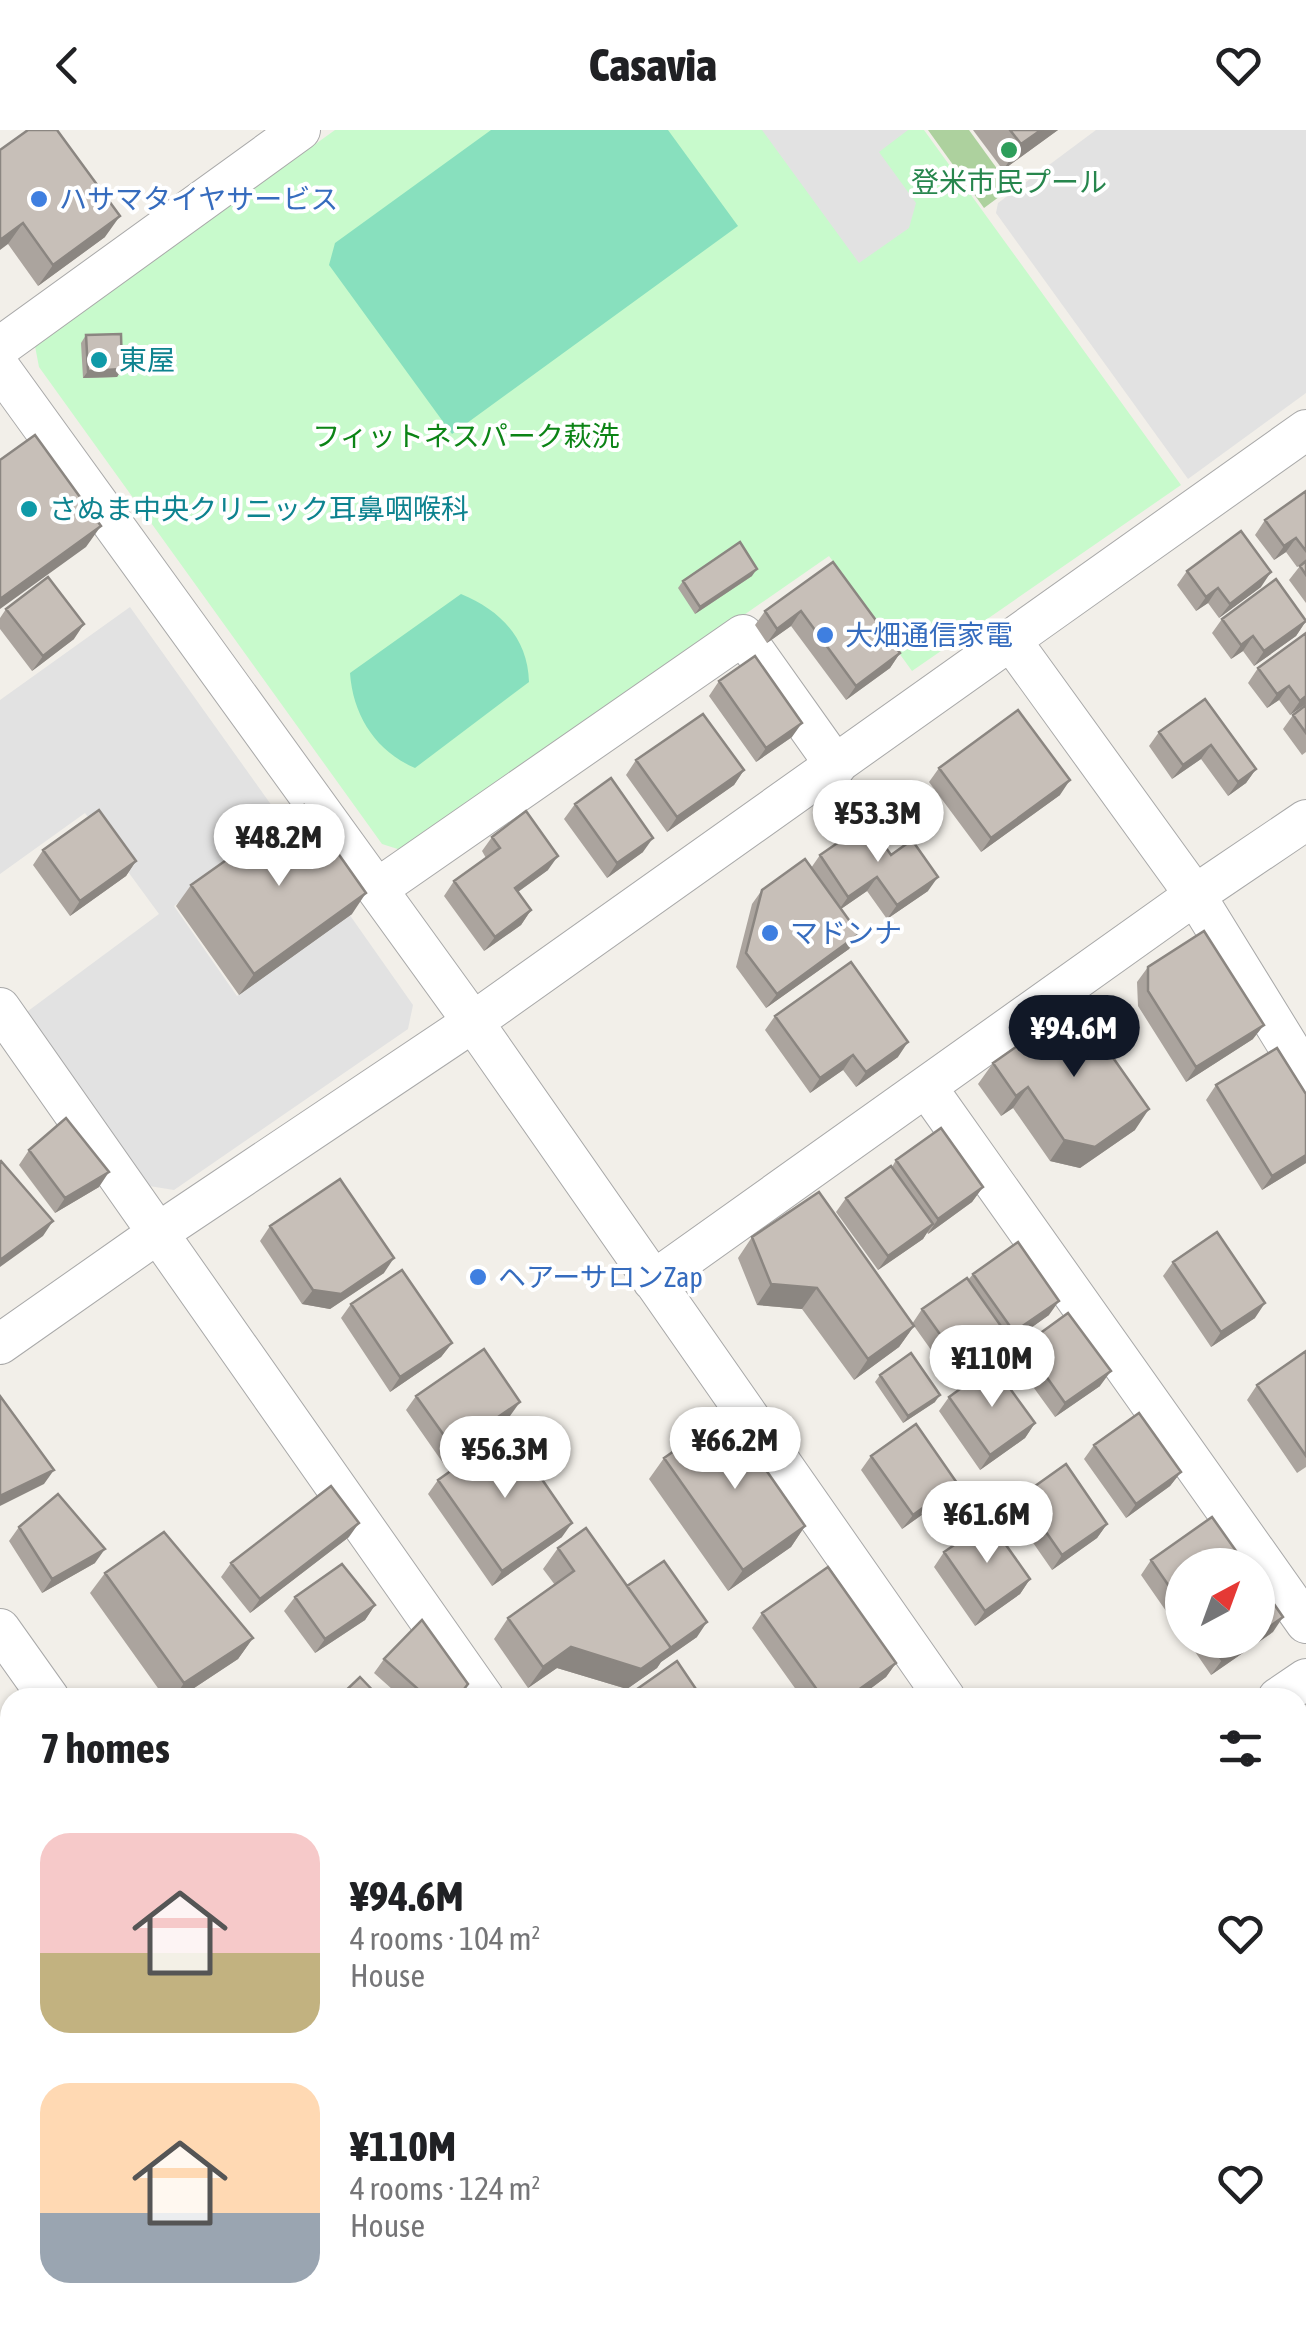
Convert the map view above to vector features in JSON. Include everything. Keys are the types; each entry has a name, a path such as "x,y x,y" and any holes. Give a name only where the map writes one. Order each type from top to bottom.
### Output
{"street":[{"path":"0,347 300,130"},
{"path":"0,368 378,888 938,1688"},
{"path":"0,1344 472,1022 1306,430"},
{"path":"378,888 743,635 836,766"},
{"path":"1012,642 1195,895 1306,1075"},
{"path":"653,1281 1306,820"},
{"path":"0,1008 477,1688"},
{"path":"927,1088 1306,1624"},
{"path":"0,1628 43,1688"}],"green space":[{"name":"フィットネスパーク萩洗","path":"335,130 924,130 1181,485 912,671 829,556 404,851 382,844 39,367 35,346"},
{"path":"491,130 668,130 738,226 452,434 329,265 335,243"},
{"path":"928,130 969,130 1011,188 984,208"},
{"path":"461,594 488,608 509,627 523,652 529,682 415,768 389,752 369,730 356,704 350,673"}],"shaded area":[{"path":"762,130 908,130 879,152 916,203 909,228 859,263"},
{"path":"1096,130 1306,130 1306,393 1188,479 996,213 998,203"},
{"path":"130,607 287,827 174,906 237,996 349,914 413,1005 408,1029 174,1190 143,1185 24,1014 159,914 85,813 0,874 0,700"}],"building":[{"name":"ハサマタイヤサービス","path":"28,130 57,130 120,216 53,265 23,223 0,240 0,150"},
{"path":"1010,130 1041,130 1021,144"},
{"name":"東屋","path":"121,334 122,369 88,371 86,335"},
{"name":"さぬま中央クリニック耳鼻咽喉科","path":"35,435 101,526 0,599 0,460"},
{"path":"1306,491 1306,551 1296,538 1284,546 1265,520"},
{"path":"1241,531 1271,572 1230,604 1218,588 1206,597 1187,571"},
{"path":"740,542 757,569 700,607 683,581"},
{"path":"833,562 900,653 856,686 801,611 777,629 765,611"},
{"path":"48,577 84,624 43,656 6,609"},
{"path":"1276,579 1306,621 1264,651 1253,636 1241,645 1222,619"},
{"path":"1306,633 1306,696 1300,701 1289,686 1277,694 1258,668"},
{"path":"755,656 802,723 766,748 719,681"},
{"path":"1205,699 1256,769 1238,782 1211,745 1183,765 1159,732"},
{"path":"1306,705 1306,733 1293,715"},
{"path":"1018,710 1070,780 991,838 939,768"},
{"path":"703,714 744,770 677,817 636,760"},
{"path":"611,778 653,838 617,863 575,804"},
{"path":"304,805 366,893 254,974 191,885"},
{"path":"99,810 136,861 80,901 43,850"},
{"path":"526,811 558,856 515,888 531,910 495,937 454,881 500,848 492,837"},
{"path":"868,822 891,855 912,840 938,877 897,905 877,877 848,897 820,855"},
{"path":"805,859 859,934 777,994 746,953 762,890"},
{"path":"1204,931 1264,1025 1196,1067 1148,991 1148,967"},
{"path":"851,962 908,1042 866,1072 853,1055 820,1078 775,1016"},
{"path":"1076,1005 1149,1109 1095,1147 1064,1140 1028,1087 1016,1096 993,1063"},
{"path":"1277,1048 1306,1094 1306,1155 1272,1176 1216,1085"},
{"path":"66,1118 109,1172 65,1198 29,1150"},
{"path":"941,1128 983,1187 938,1219 896,1160"},
{"path":"0,1162 53,1221 0,1260"},
{"path":"891,1166 933,1224 888,1256 846,1198"},
{"path":"340,1179 394,1258 341,1294 313,1290 270,1226"},
{"path":"819,1192 914,1326 868,1359 817,1288 771,1284 752,1237"},
{"path":"1217,1232 1265,1303 1221,1332 1173,1262"},
{"path":"1018,1242 1059,1301 1014,1332 973,1274"},
{"path":"402,1270 452,1343 400,1377 351,1304"},
{"path":"967,1278 1008,1336 964,1368 922,1309"},
{"path":"1068,1313 1111,1371 1065,1403 1024,1345"},
{"path":"484,1349 520,1402 453,1448 416,1396"},
{"path":"1306,1351 1306,1456 1257,1385"},
{"path":"911,1353 940,1395 908,1416 880,1375"},
{"path":"993,1365 1035,1423 990,1455 949,1397"},
{"path":"0,1396 54,1470 0,1496"},
{"path":"1139,1413 1181,1472 1136,1504 1094,1445"},
{"path":"727,1414 805,1526 743,1570 664,1458"},
{"path":"916,1424 957,1483 913,1515 871,1456"},
{"path":"508,1430 572,1523 502,1571 438,1480"},
{"path":"1066,1464 1107,1524 1062,1555 1021,1496"},
{"path":"331,1486 359,1523 260,1599 231,1563"},
{"path":"58,1494 105,1549 52,1579 19,1527"},
{"path":"1212,1517 1234,1548 1168,1548"},
{"path":"989,1521 1030,1579 985,1611 944,1552"},
{"path":"586,1528 671,1648 641,1669 571,1647 543,1667 508,1618 574,1571 558,1548"},
{"path":"164,1532 253,1638 184,1683 105,1573"},
{"path":"1165,1550 1165,1580 1151,1560"},
{"path":"664,1561 707,1622 671,1648 627,1586"},
{"path":"342,1564 375,1605 325,1639 295,1597"},
{"path":"828,1567 896,1663 861,1688 816,1688 762,1613"},
{"path":"1275,1605 1283,1617 1275,1623"},
{"path":"422,1620 468,1684 465,1688 417,1688 384,1659"},
{"path":"677,1661 695,1688 639,1688"},
{"path":"360,1677 370,1688 348,1688"}],"place":[{"name":"登米市民プール","path":"1009,150"},
{"name":"ハサマタイヤサービス","path":"39,199"},
{"name":"東屋","path":"99,360"},
{"name":"さぬま中央クリニック耳鼻咽喉科","path":"29,509"},
{"name":"大畑通信家電","path":"825,635"},
{"name":"マドンナ","path":"770,933"},
{"name":"ヘアーサロンZap","path":"478,1277"}]}
